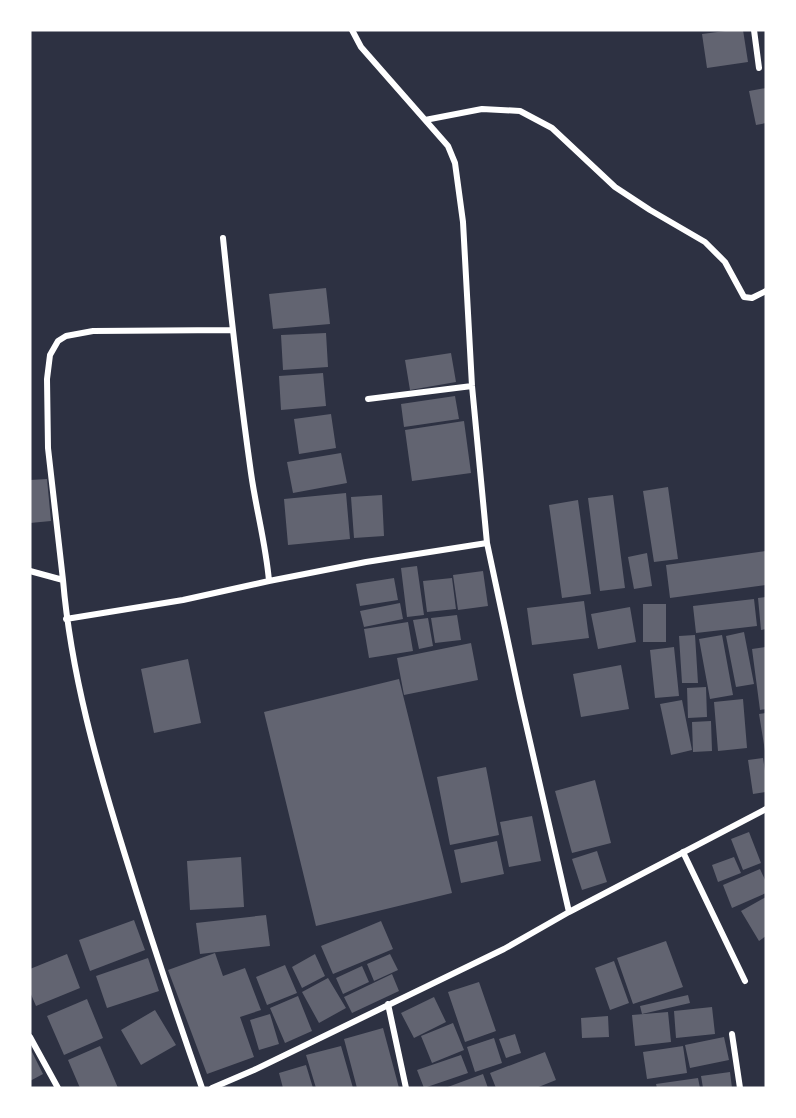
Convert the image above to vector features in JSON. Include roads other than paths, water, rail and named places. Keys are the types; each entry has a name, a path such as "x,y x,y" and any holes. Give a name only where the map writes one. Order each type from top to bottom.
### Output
{"street":[{"path":"352,30 361,47 448,146 456,162 463,222 472,386 487,543 569,912"},
{"path":"754,30 759,68"},
{"path":"425,120 483,109 520,111 552,128 615,187 705,242 725,262 744,297 752,298 766,291"},
{"path":"223,238 232,330 268,581"},
{"path":"202,1088 162,971 108,798 79,685 66,619 48,448 46,379 50,355 58,341 66,336 93,331 232,330"},
{"path":"368,399 472,386"},
{"path":"66,619 183,600 366,562 487,543"},
{"path":"30,571 63,580"},
{"path":"212,1088 504,949 569,912 766,809"},
{"path":"683,852 745,981"},
{"path":"388,1004 406,1088"},
{"path":"732,1034 740,1088"},
{"path":"30,1037 58,1088"}]}
